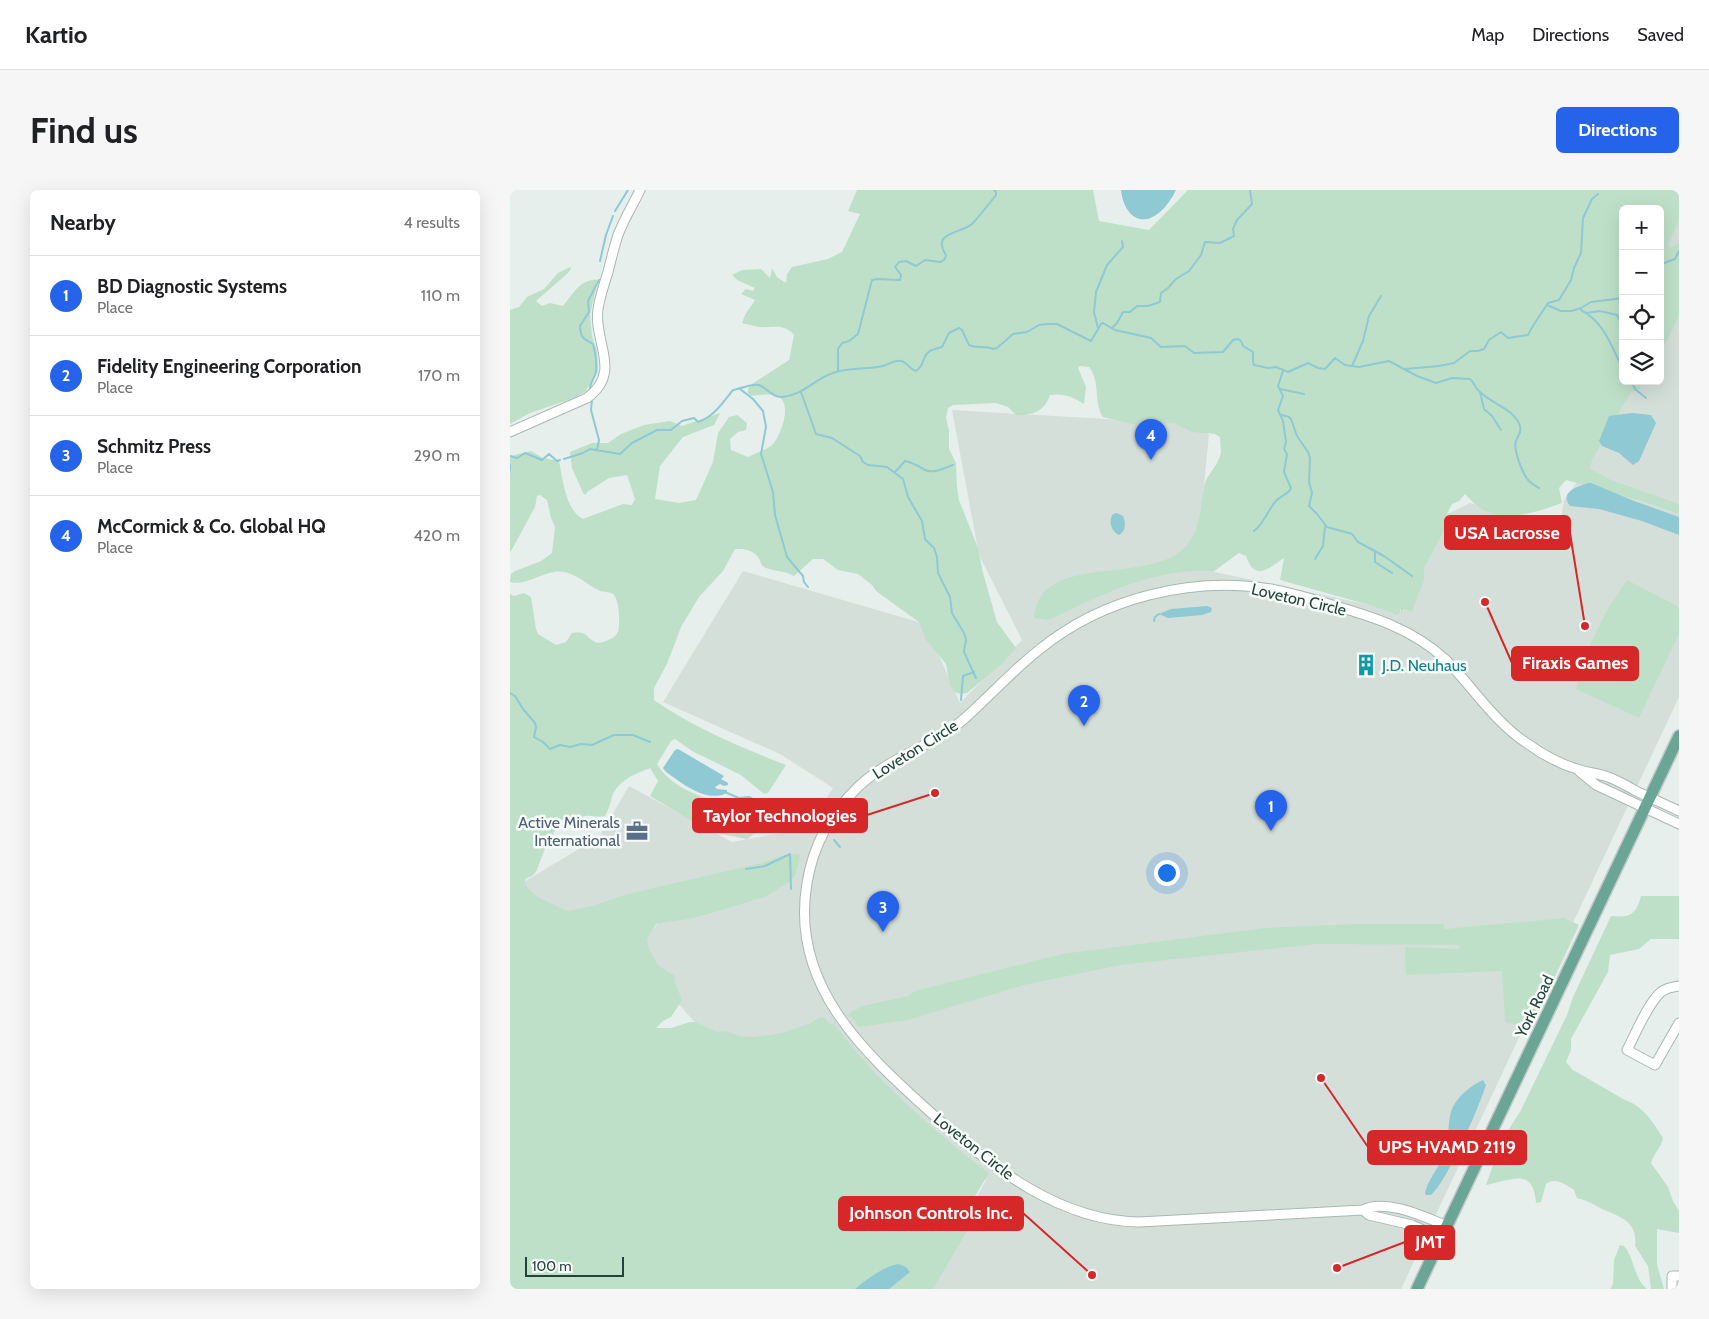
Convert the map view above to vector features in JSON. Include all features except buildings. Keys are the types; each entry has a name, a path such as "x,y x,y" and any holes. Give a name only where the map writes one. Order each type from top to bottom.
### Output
{"main road":[{"name":"York Road","path":"1417,1289 1679,736"}],"street":[{"path":"510,432 587,398 596,392 602,384 605,375 605,362 598,325 598,311 618,235 640,190"},
{"name":"Loveton Circle","path":"1447,1226 1395,1208 1370,1207 1364,1210 1139,1222 1109,1220 1084,1213 1054,1201 1020,1182 990,1163 963,1142 885,1070 850,1032 825,994 808,950 804,920 809,870 823,833 840,807 868,777 958,724 1028,658 1058,635 1093,615 1126,602 1157,593 1191,587 1231,586 1273,590 1350,610 1394,625 1421,640 1441,657 1496,717 1519,738 1541,752 1577,769 1607,777 1679,811"},
{"name":"Loveton Circle","path":"1577,769 1596,785 1679,824"},
{"path":"1679,986 1659,993 1627,1050 1655,1065 1679,1023"},
{"name":"Loveton Circle","path":"1364,1210 1369,1215 1412,1225 1441,1238"},
{"path":"1672,1289 1672,1276 1679,1276"}],"shaded area":[{"path":"1679,221 1679,697 1401,1289 928,1289 986,1180 829,1047 721,1051 656,979 642,943 659,922 545,940 522,883 599,837 629,786 732,842 807,828 833,788 780,754 663,702 743,571 925,624 960,703 1022,640 979,555 952,410 1173,423 1209,434 1196,568 1403,612 1441,517 1470,503 1559,530 1564,500 1583,474 1621,385 1664,385 1664,253"}],"green space":[{"path":"857,190 1093,190 1099,221 1149,230 1188,190 1679,190 1679,221 1668,245 1671,248 1679,243 1679,316 1664,345 1664,205 1619,205 1619,385 1641,385 1639,390 1631,392 1592,460 1590,469 1611,480 1679,504 1679,514 1645,502 1566,480 1559,488 1562,503 1543,510 1523,514 1493,514 1480,508 1465,494 1459,501 1452,504 1444,520 1446,527 1424,568 1424,580 1412,611 1404,609 1401,614 1401,609 1398,615 1373,606 1280,580 1284,558 1267,569 1258,571 1253,569 1246,556 1239,553 1213,572 1194,571 1149,578 1116,589 1048,620 1034,618 1041,597 1055,584 1075,576 1148,565 1170,558 1187,545 1192,539 1197,525 1205,482 1218,462 1221,452 1220,437 1215,434 1192,432 1173,423 1137,425 1103,417 1098,405 1093,373 1089,367 1080,366 1078,368 1086,387 1084,404 1068,396 1050,395 1045,405 1038,411 1017,416 1008,407 996,403 953,405 948,408 946,418 949,431 949,449 956,463 959,500 978,548 997,622 1016,648 1003,663 967,693 960,694 955,692 950,685 946,664 926,640 919,622 876,591 872,585 858,574 838,570 823,559 813,559 794,576 764,567 757,556 750,551 735,549 723,571 699,597 681,627 667,664 654,688 654,700 701,728 786,765 768,793 764,794 741,775 692,751 675,739 671,741 657,764 671,780 690,792 722,803 756,811 762,818 764,828 747,839 721,834 702,827 650,796 658,781 650,768 628,778 618,786 605,816 585,816 561,820 546,846 536,872 525,879 526,886 536,896 567,911 593,906 624,895 761,863 785,855 799,854 800,859 795,876 791,881 765,897 694,918 656,924 647,940 649,949 658,965 675,976 674,980 682,1000 671,1017 663,1021 656,1028 671,1028 695,1022 717,1032 726,1031 739,1036 754,1037 783,1033 811,1023 822,1016 830,1024 834,1024 868,1065 906,1104 989,1173 972,1201 957,1220 967,1229 966,1233 933,1289 510,1289 510,594 514,596 524,593 531,597 538,634 556,645 566,642 572,633 583,633 596,643 611,639 619,629 619,612 614,595 600,591 567,573 554,572 527,581 510,582 511,574 515,571 541,561 552,553 555,527 547,500 540,495 537,496 535,507 510,553 510,458 514,455 531,451 543,458 559,461 569,501 572,508 583,519 623,504 632,505 635,499 627,475 609,478 587,492 586,495 583,493 572,468 570,452 592,443 608,443 621,434 644,425 670,421 682,426 720,413 714,425 683,437 660,466 655,499 679,503 696,500 713,462 718,433 729,417 737,415 747,423 746,430 738,432 730,439 731,450 748,457 773,444 784,420 785,406 783,401 779,397 772,395 751,396 748,393 748,389 752,384 789,360 794,335 782,327 759,327 742,323 755,300 741,294 746,289 753,291 755,288 737,280 732,275 742,270 761,269 770,278 772,268 777,277 786,283 787,274 792,267 828,259 842,252 860,214 848,211"},
{"path":"570,267 571,269 568,273 536,301 542,306 550,303 563,306 582,284 598,280 590,315 592,336 597,351 598,372 585,392 574,398 530,413 510,424 510,310 519,307 527,297 544,289 558,273"},
{"path":"1627,580 1679,607 1679,634 1639,718 1576,689 1585,655 1607,610"},
{"path":"1641,896 1679,896 1679,939 1651,939 1639,949 1610,955 1608,972 1571,1039 1571,1050 1566,1062 1573,1070 1637,1106 1663,1138 1651,1163 1668,1187 1679,1211 1679,1233 1657,1229 1657,1265 1664,1289 1651,1289 1648,1266 1635,1246 1634,1231 1622,1218 1588,1201 1577,1198 1574,1190 1557,1181 1546,1184 1541,1202 1536,1203 1531,1184 1526,1180 1513,1179 1486,1185 1505,1135 1520,1112 1567,1015 1573,997 1611,916 1632,914"},
{"path":"1564,918 1579,925 1531,1028 1505,1022 1502,971 1406,975 1405,947 1459,949 1459,945 1317,944 1121,965 1024,985 908,1020 859,1027 848,1014 862,1006 908,996 915,991 1062,954 1264,928 1355,924 1443,924 1445,929"},
{"path":"1620,1245 1624,1246 1628,1251 1636,1274 1647,1289 1610,1289 1613,1284 1614,1260"}],"water":[{"path":"1121,190 1176,190 1163,210 1152,217 1139,219 1133,216 1125,205"},
{"path":"1632,413 1651,415 1656,423 1639,461 1633,465 1619,453 1602,446 1599,441 1609,416"},
{"path":"1588,483 1679,517 1679,535 1642,521 1599,509 1570,506 1567,501 1568,494 1575,488"},
{"path":"1117,513 1123,516 1125,524 1123,531 1119,535 1112,528 1111,523 1111,517"},
{"path":"1207,606 1212,608 1211,612 1202,615 1168,618 1159,614 1171,609"},
{"path":"678,749 724,776 721,779 728,783 728,785 720,784 715,787 727,790 727,793 711,796 703,794 687,787 666,772 663,768 675,750"},
{"path":"1483,1080 1486,1085 1454,1160 1438,1187 1431,1195 1426,1195 1429,1183 1446,1149 1452,1109 1465,1092"},
{"path":"898,1264 906,1267 910,1272 889,1289 855,1289 870,1277"}],"waterway":[{"path":"615,211 628,190"},
{"path":"838,371 838,349 842,343 849,341 858,334 872,280 900,280 901,275 895,267 899,262 906,261 916,266 925,260 941,262 945,259 946,255 942,247 942,241 950,234 973,223 996,195 994,190"},
{"path":"1112,328 1123,312 1130,312 1137,306 1148,306 1160,302 1161,293 1176,279 1189,271 1201,255 1205,242 1220,243 1234,236 1233,229 1237,220 1252,204 1250,190"},
{"path":"1405,369 1454,363 1470,351 1484,349 1489,340 1501,332 1508,338 1528,335 1548,303 1559,300 1571,280 1581,253 1583,218 1592,199 1598,194"},
{"path":"600,261 613,216"},
{"path":"1098,328 1094,312 1096,292 1107,265 1123,247 1122,241"},
{"path":"1664,263 1675,259 1679,251"},
{"path":"590,391 596,373 596,357 593,344 583,338 580,326 589,312 588,301 599,280"},
{"path":"1352,366 1363,341 1369,316 1381,296"},
{"path":"1547,305 1561,311 1572,311 1591,302 1619,298"},
{"path":"1581,310 1602,328 1619,361"},
{"path":"1586,313 1600,311 1617,315 1619,319"},
{"path":"564,459 590,449 620,454 632,443 657,430 671,430 682,421 694,418 698,422 704,420 718,409 733,390 750,385 762,386 776,396 782,397 797,393 820,379 839,371 877,367 894,361 903,362 916,371 921,366 927,353 942,347 949,333 959,328 962,330 969,345 993,349 997,348 1013,334 1027,332 1039,325 1048,324 1057,324 1091,341 1103,323 1115,330 1151,338 1161,347 1185,346 1194,353 1223,352 1233,340 1238,339 1243,346 1253,352 1254,365 1268,368 1276,367 1288,372 1308,363 1325,369 1335,358 1345,365 1359,367 1389,361 1417,376 1436,383 1452,378 1470,379 1478,390 1508,410 1517,420 1520,432 1515,445 1519,462 1530,482 1539,488"},
{"path":"1254,531 1261,524 1276,501 1291,488 1284,472 1287,454 1284,449 1286,442 1283,421 1278,410 1283,396 1278,386 1283,371"},
{"path":"1633,385 1646,398"},
{"path":"740,389 753,399 763,411 766,427 761,454 773,492 775,515 787,557 803,576 804,582 808,587"},
{"path":"1280,389 1304,394"},
{"path":"801,392 816,434 832,438 860,456 863,462 868,465 887,467 903,479 908,497 922,521 925,539 934,548 937,557 938,573 950,597 952,613 964,633 966,639 964,652 976,678"},
{"path":"1480,392 1484,409 1492,416 1501,430"},
{"path":"592,400 591,410 599,440 597,450"},
{"path":"1282,415 1291,419 1297,436 1310,458 1309,482 1312,493 1309,506 1327,527 1352,534 1358,542 1384,556 1412,576"},
{"path":"510,456 517,458 525,453 542,460 549,454 557,461 560,460"},
{"path":"895,472 905,461 928,471 939,470 953,465"},
{"path":"510,465 510,470"},
{"path":"1315,559 1323,546 1325,526"},
{"path":"1375,552 1375,562 1392,573"},
{"path":"1154,621 1155,617 1159,614"},
{"path":"961,700 963,676 974,672"},
{"path":"510,693 515,696 535,723 534,737 550,749 560,745 570,747 581,744 592,745 614,735 633,735 650,742"},
{"path":"727,793 739,798 749,797 784,813 811,821"},
{"path":"774,809 785,824"},
{"path":"834,840 840,847"},
{"path":"746,869 765,866 790,854 791,889"}],"place":[{"name":"McCormick & Co. Global HQ","path":"1151,460"},
{"name":"Firaxis Games","path":"1485,602"},
{"name":"USA Lacrosse","path":"1585,626"},
{"name":"J.D. Neuhaus","path":"1366,665"},
{"name":"Fidelity Engineering Corporation","path":"1084,726"},
{"name":"Taylor Technologies","path":"935,793"},
{"name":"Active Minerals International","path":"637,831"},
{"name":"BD Diagnostic Systems","path":"1271,831"},
{"name":"Schmitz Press","path":"883,932"},
{"name":"UPS HVAMD 2119","path":"1321,1078"},
{"name":"JMT","path":"1337,1268"},
{"name":"Johnson Controls Inc.","path":"1092,1275"}]}
